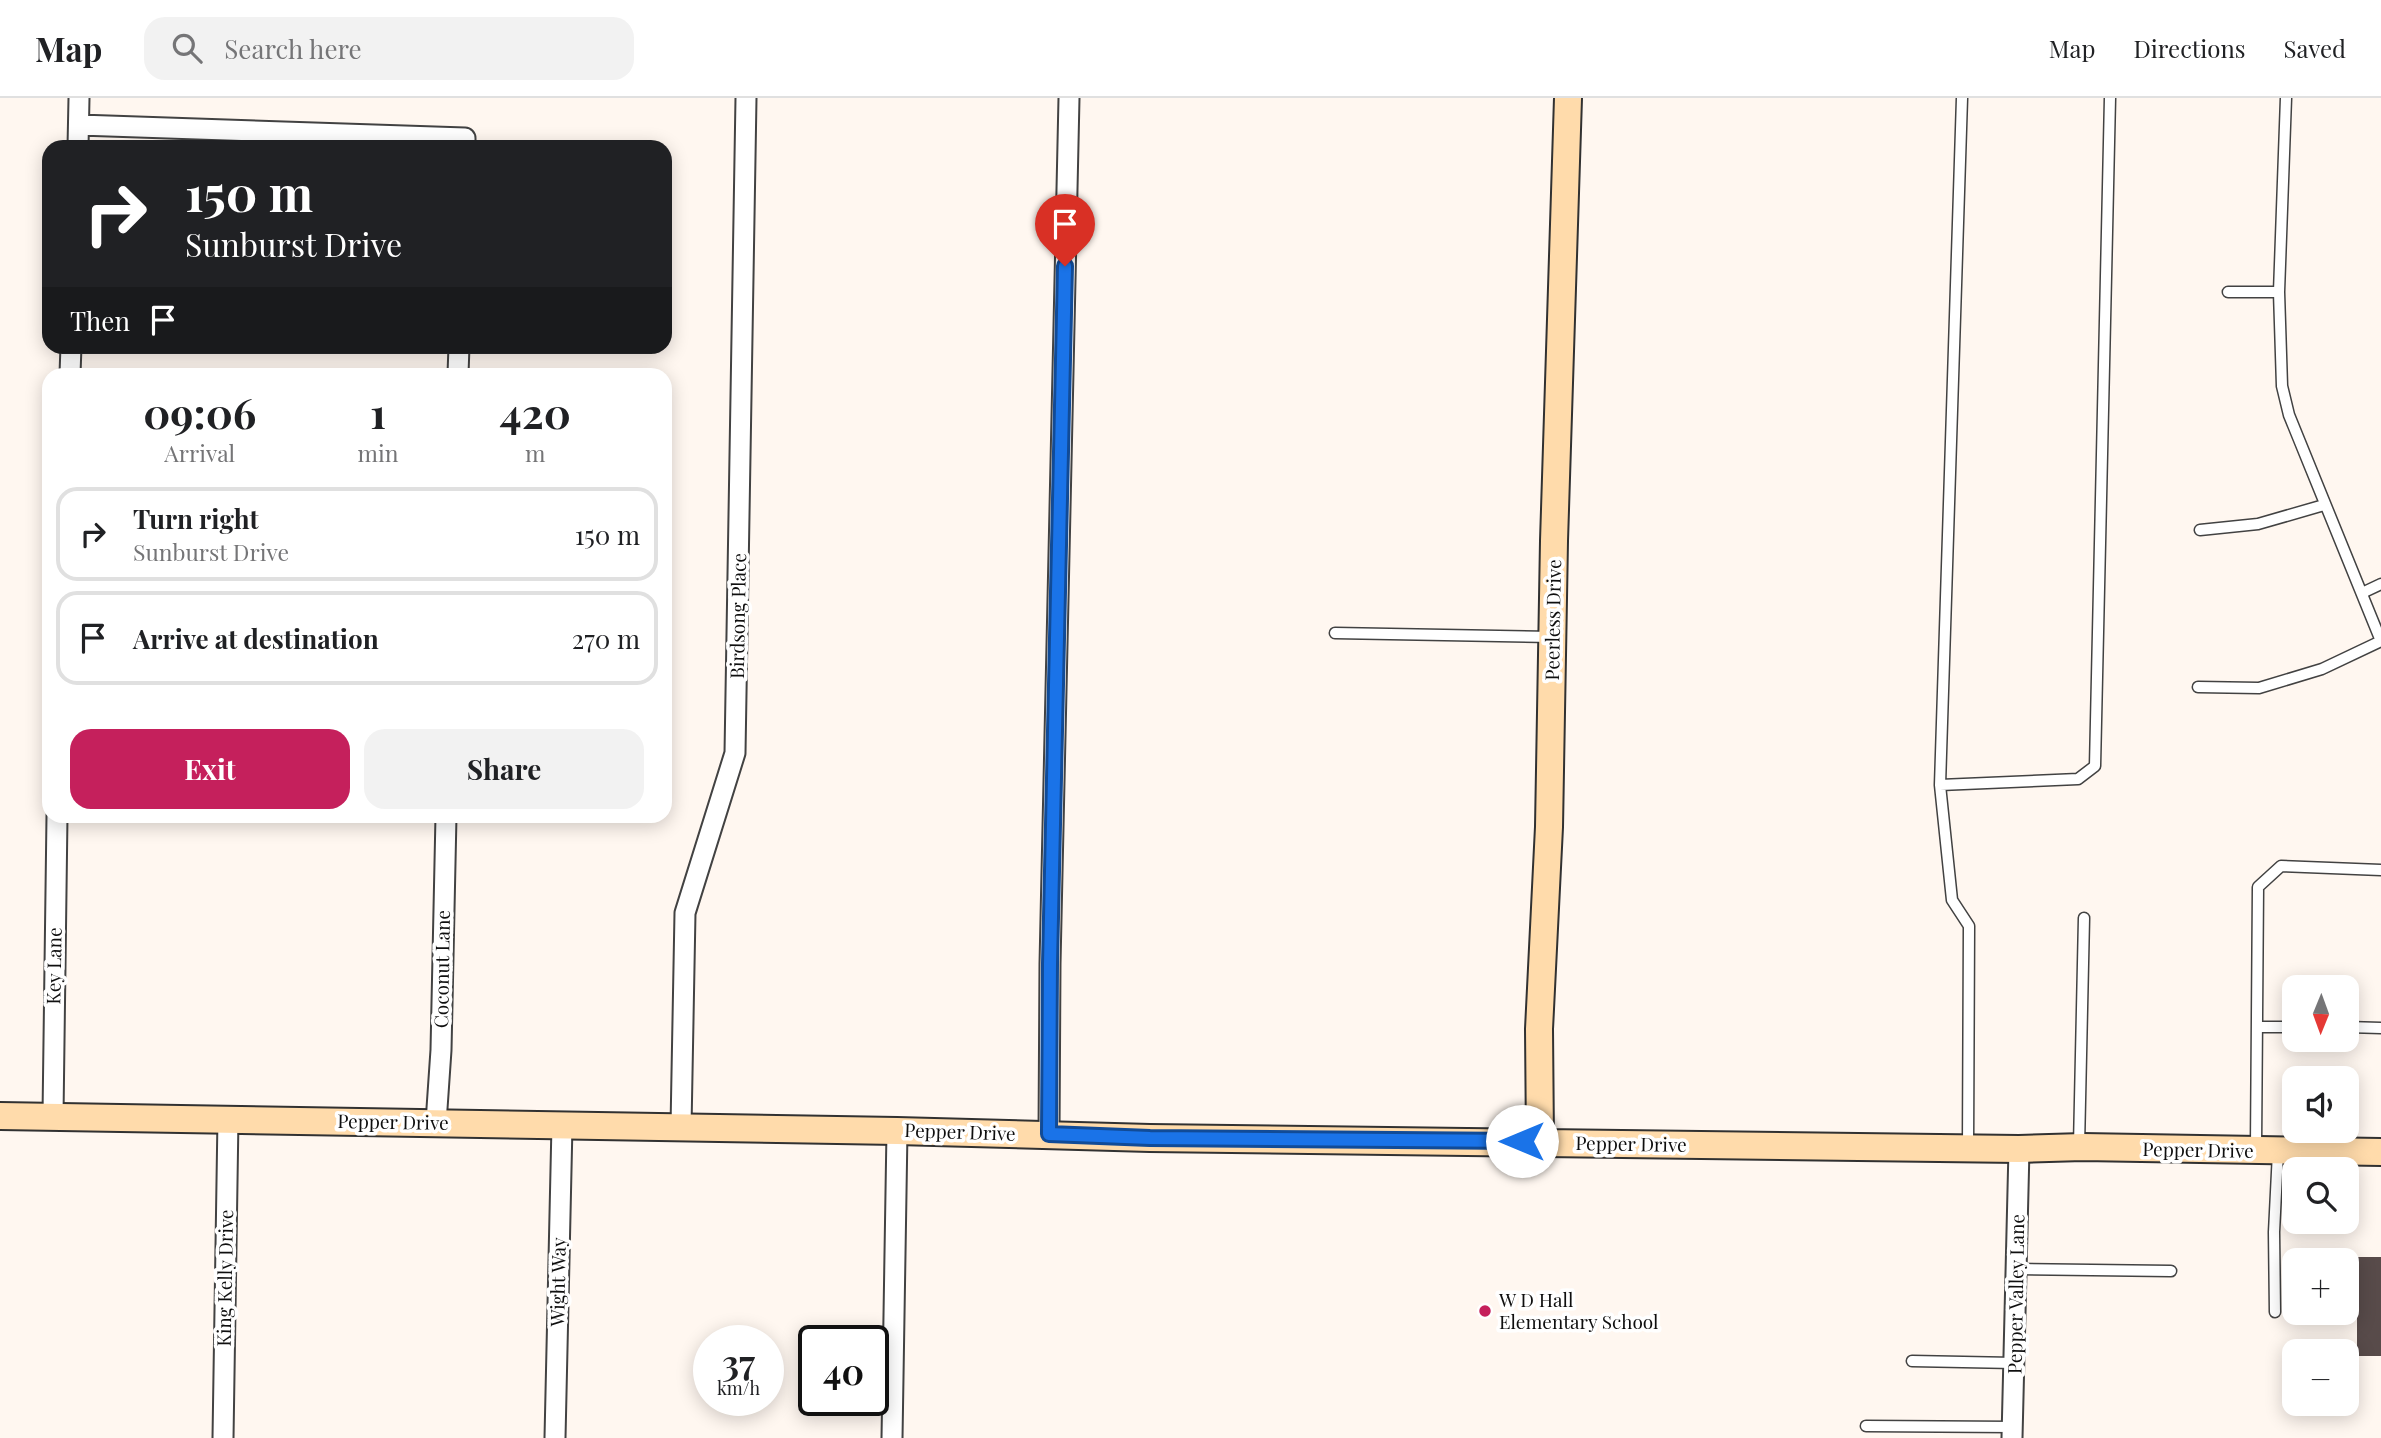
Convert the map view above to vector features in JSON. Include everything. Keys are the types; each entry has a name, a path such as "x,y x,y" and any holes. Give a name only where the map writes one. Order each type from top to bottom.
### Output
{"street":[{"path":"78,140 79,98"},
{"name":"Birdsong Place","path":"681,1127 685,913 735,753 746,98"},
{"path":"1049,1134 1050,964 1069,98"},
{"name":"Peerless Drive","path":"1540,1142 1539,1029 1549,827 1568,98"},
{"path":"79,125 420,140"},
{"name":"Key Lane","path":"53,1116 57,823"},
{"name":"Coconut Lane","path":"436,1123 441,1050 446,823"},
{"name":"Pepper Drive","path":"0,1116 897,1130 1150,1138 2381,1152"},
{"name":"King Kelly Drive","path":"223,1438 228,1118"},
{"name":"Wight Way","path":"555,1438 562,1125"},
{"path":"892,1438 897,1130"},
{"name":"Pepper Valley Lane","path":"2013,1433 2019,1149"}],"lane":[{"path":"1962,98 1940,785 1952,900 1969,926 1968,1148"},
{"path":"1940,785 2078,779 2095,766 2110,98"},
{"path":"2198,687 2259,688 2322,669 2381,641 2285,400 2279,292 2286,98"},
{"path":"2228,292 2279,292"},
{"path":"2200,530 2258,524 2325,505"},
{"path":"2362,593 2381,584"},
{"path":"1335,633 1552,638"},
{"path":"2275,1312 2274,1232 2257,1027 2258,887 2281,866 2381,870"},
{"path":"2079,1147 2084,918"},
{"path":"2257,1027 2282,1027"},
{"path":"2359,1027 2381,1028"},
{"path":"2016,1269 2171,1270"},
{"path":"1912,1361 2014,1363"},
{"path":"1866,1426 2013,1433"}],"building":[{"path":"2359,1257 2381,1257 2381,1356 2359,1356"}],"place":[{"name":"W D Hall Elementary School","path":"1485,1311"}],"route":[{"path":"1065,266 1050,964 1049,1134 1150,1138 1522,1141"}]}
